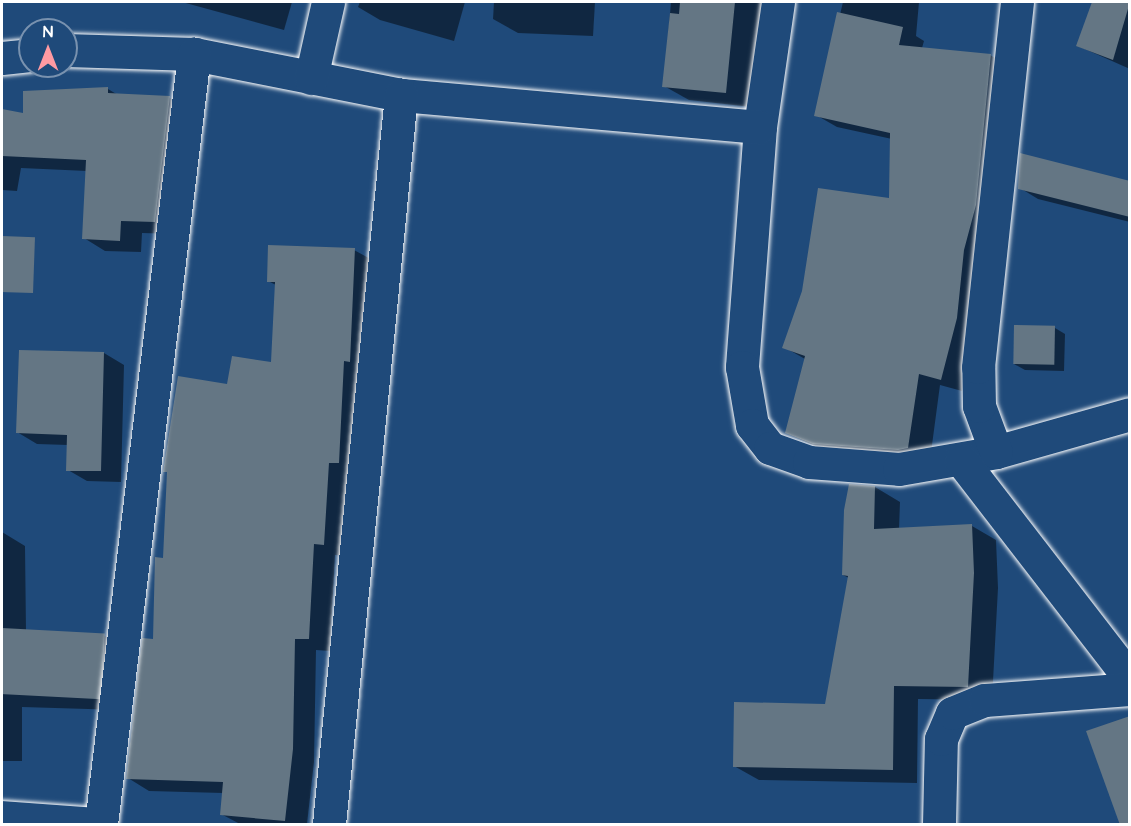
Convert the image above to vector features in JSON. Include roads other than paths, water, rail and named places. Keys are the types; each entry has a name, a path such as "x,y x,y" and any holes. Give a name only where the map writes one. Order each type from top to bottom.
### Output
{"street":[{"path":"311,78 328,2"},
{"path":"777,2 760,127 742,367 752,425 770,448 809,462 899,469 961,460 996,452 1130,414"},
{"path":"996,452 979,406 978,367 1017,2"},
{"path":"78,50 194,54 402,96 760,127"},
{"path":"2,816 99,825 194,54"},
{"path":"2,58 18,56"},
{"path":"329,825 402,96"},
{"path":"961,460 1130,679"},
{"path":"939,825 941,739 952,712 985,700 1130,689"}]}
